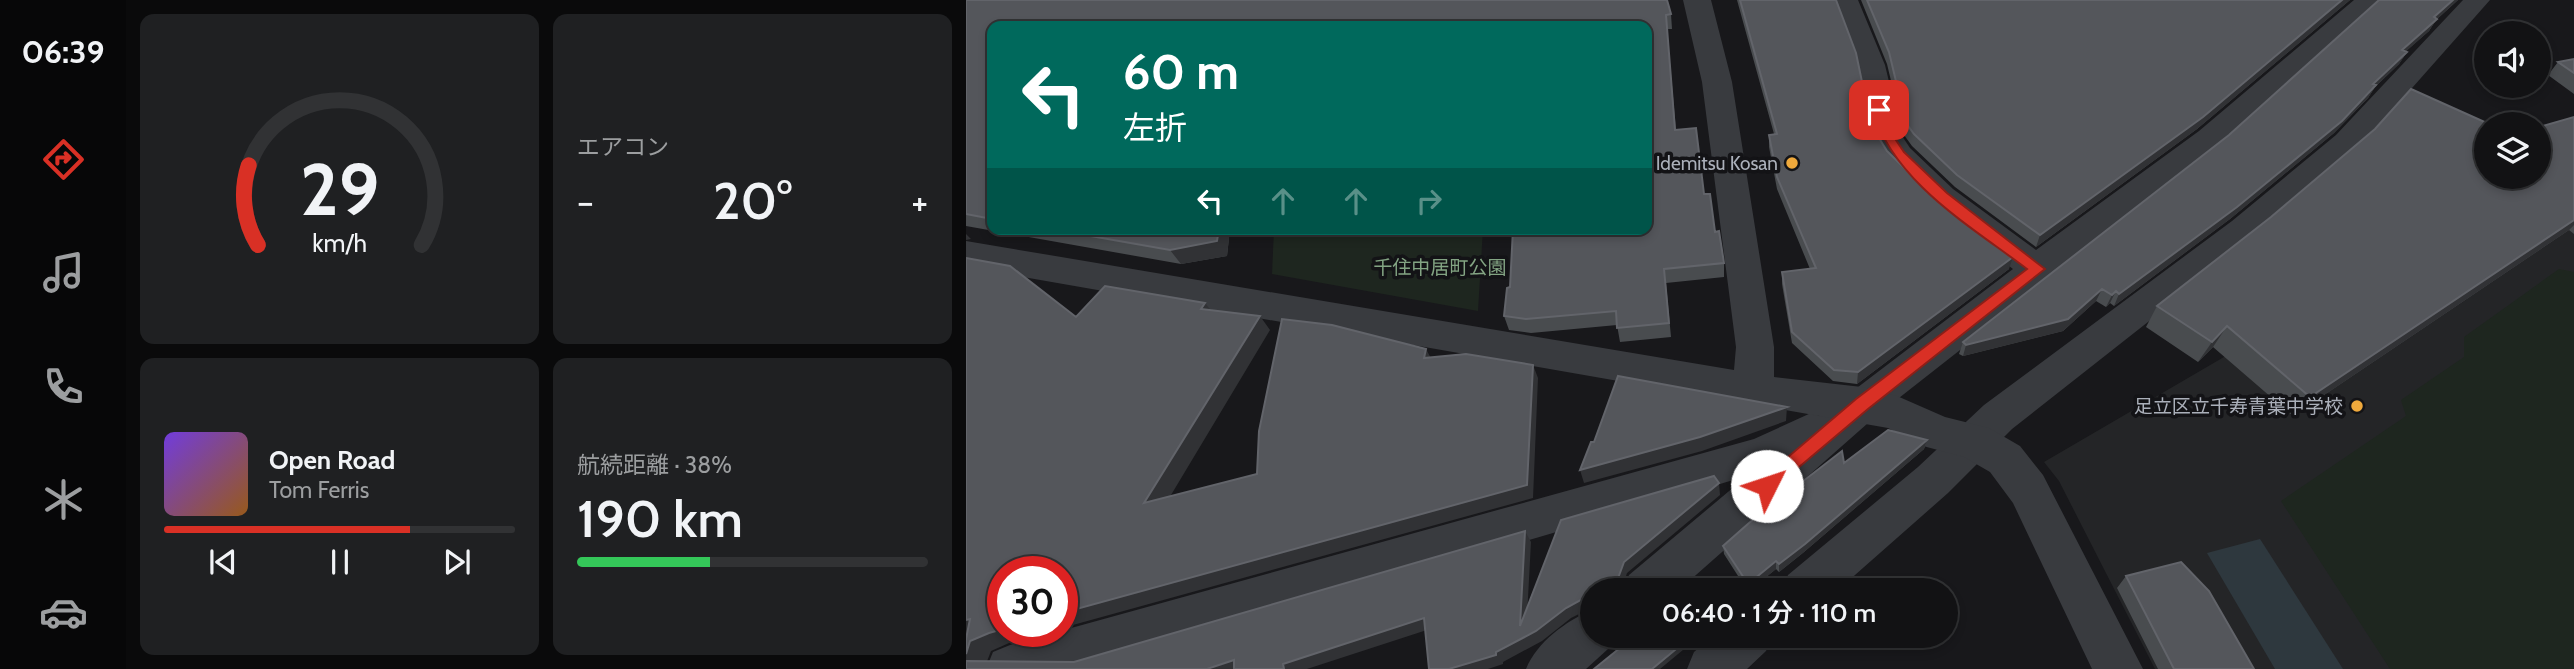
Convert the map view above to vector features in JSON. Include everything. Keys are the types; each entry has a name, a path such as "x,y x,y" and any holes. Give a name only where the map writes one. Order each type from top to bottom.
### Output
{"street":[{"path":"1697,0 1717,82 1755,347 1753,389"},
{"path":"1845,0 1871,65 1887,137 1899,155 1942,197 2037,269"},
{"path":"1659,578 1862,404 2210,138 2370,0"},
{"path":"1818,578 2042,383 2244,229 2347,142 2477,0"},
{"path":"966,254 1811,400 1862,404 1897,413 1938,433 1974,441 2005,459 2028,489 2118,669"},
{"path":"1010,669 1763,454 1862,404"},
{"path":"1550,669 1580,644"},
{"path":"1711,669 1735,648"}],"shaded area":[{"name":"足立区立千寿青葉中学校","path":"2574,125 2574,669 2155,669 2059,481 2044,462 2236,350 2474,186 2474,189 2551,189 2551,159"},
{"path":"2260,539 2343,669 2275,669 2207,553"}],"green space":[{"name":"千住中居町公園","path":"1274,235 1483,235 1478,311 1272,274"},
{"path":"2559,269 2574,272 2574,669 2390,669 2281,501 2406,416 2401,400 2464,357 2464,337"}],"building":[{"path":"966,0 1667,0 1671,14 1666,15 1675,130 1696,128 1704,194 1710,194 1715,232 1719,231 1724,263 1664,269 1669,323 1617,328 1616,311 1526,319 1504,316 1507,288 1510,287 1513,235 1652,235 1652,21 987,21 987,218 966,214"},
{"path":"1740,0 1836,0 1856,53 1871,125 1887,151 1932,195 2013,257 1858,372 1834,370 1792,332 1782,272 1816,268 1777,177 1769,135 1777,134"},
{"path":"1867,0 2342,0 2203,117 2040,235 1957,175 1914,134 1906,123 1889,52"},
{"path":"2379,0 2453,0 2434,17 2437,19 2402,50 2407,52 2373,84 2376,85 2342,121 2237,207 2119,294 2116,291 2112,295 2102,289 2068,319 1966,345 1963,342 2229,135"},
{"path":"2574,59 2574,73 2558,62"},
{"path":"2411,89 2474,117 2474,189 2551,189 2551,124 2574,117 2574,220 2310,397 2227,326 2212,342 2157,306 2271,217 2375,129"},
{"path":"1085,235 1218,235 1217,241 1170,250"},
{"path":"966,258 1010,266 1076,317 1105,286 1205,303 1201,309 1260,316 1144,503 1257,474 1259,431 1282,319 1332,325 1426,349 1424,358 1466,354 1533,365 1527,485 1078,609 1078,556 987,556 987,634 970,641 966,654 970,619 966,620"},
{"path":"1618,376 1787,407 1700,437 1580,470 1591,442 1594,442"},
{"path":"1888,430 1927,440 1779,564 1776,561 1755,578 1744,578 1723,546 1842,451 1844,463"},
{"path":"1714,476 1719,483 1624,562 1618,578 1580,578 1580,600 1536,631 1496,652 1496,655 1449,669 1429,669 1424,618 1283,664 1284,669 1234,669 1234,660 1207,669 966,669 966,661 1074,662 1525,531 1520,626 1561,520"},
{"path":"2181,562 2209,591 2254,669 2174,669 2126,576"},
{"path":"1620,648 1677,648 1652,669 1594,669"}],"place":[{"name":"Idemitsu Kosan","path":"1792,163"},
{"name":"足立区立千寿青葉中学校","path":"2357,406"}],"route":[{"path":"1767,486 1862,404 1894,383 2037,269 1942,197 1899,155 1887,137 1879,110"}]}
